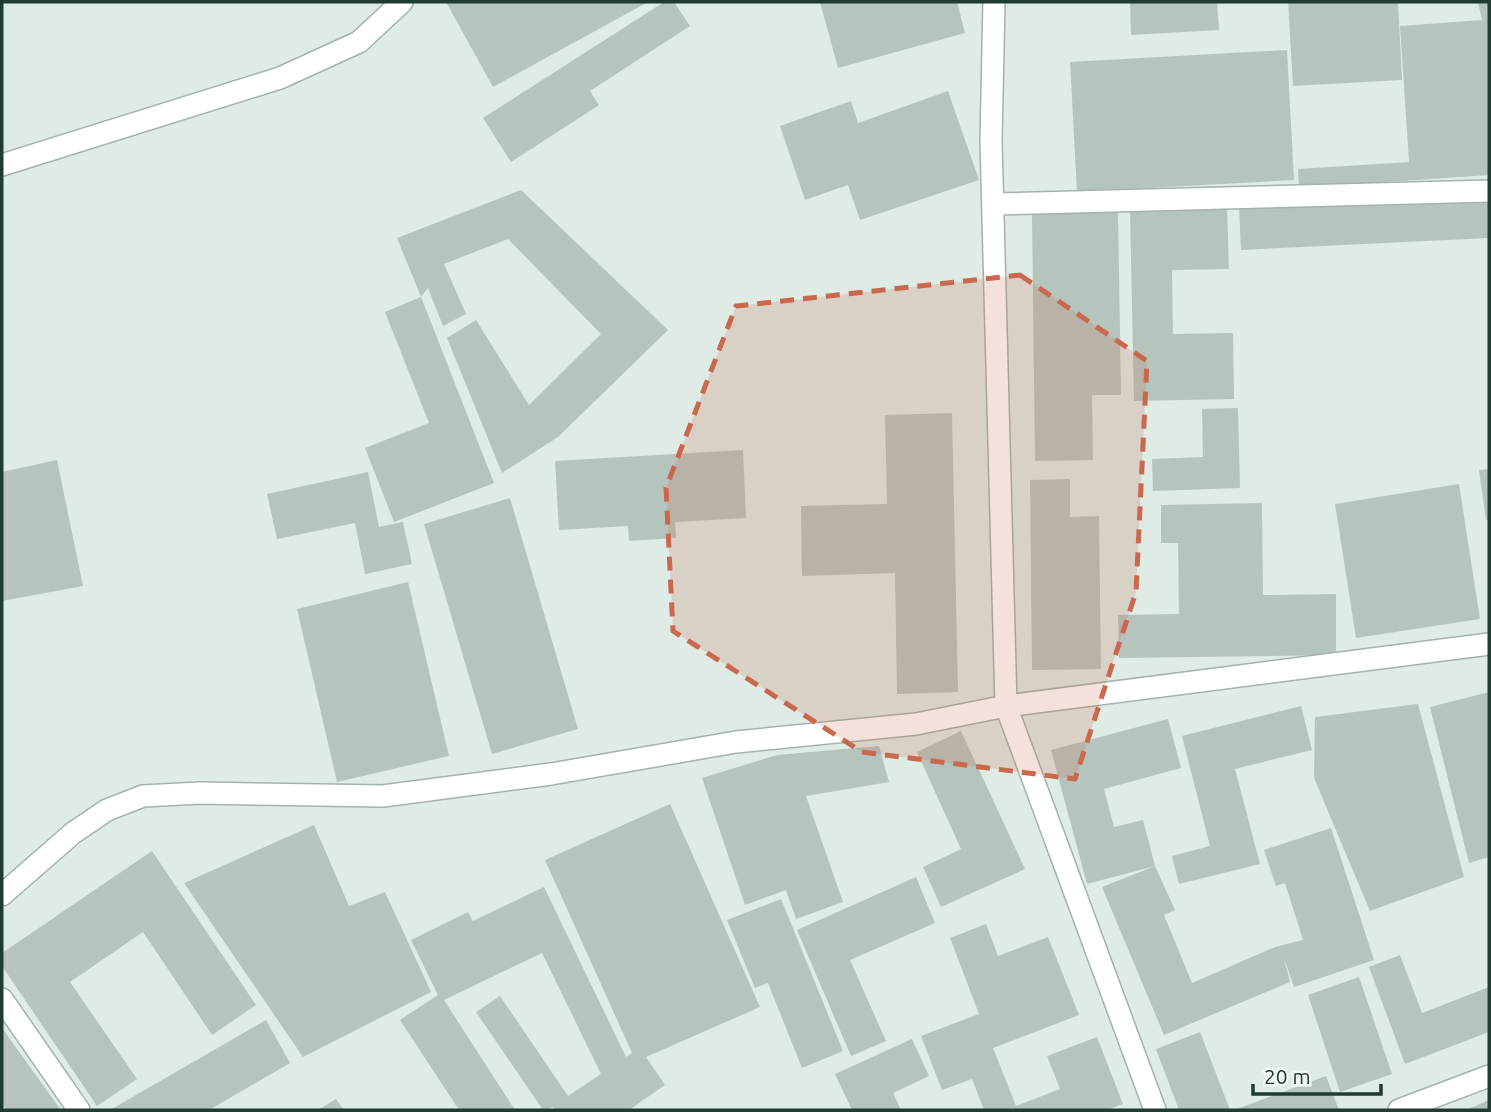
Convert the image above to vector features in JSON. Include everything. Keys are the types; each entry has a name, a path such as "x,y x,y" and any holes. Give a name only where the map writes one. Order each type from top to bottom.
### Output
{"street":[{"path":"2,165 280,78 359,42 402,2"},
{"path":"994,2 991,141 995,204 1006,706 1155,1110"},
{"path":"995,204 1489,191"},
{"path":"2,895 84,825 107,810 143,796 200,793 383,796 551,774 736,742 916,724 1006,706 1489,644"},
{"path":"2,999 79,1110"},
{"path":"1399,1110 1489,1076"}],"highlighted area":[{"path":"1020,275 1147,361 1136,592 1075,779 862,752 673,631 666,488 736,306"}],"building":[{"path":"446,2 648,2 493,87"},
{"path":"664,2 674,2 690,26 590,91 599,105 511,162 483,118"},
{"path":"820,2 957,2 965,33 838,68"},
{"path":"1130,2 1217,2 1219,30 1131,35"},
{"path":"1288,2 1398,2 1402,80 1293,86"},
{"path":"1478,2 1489,2 1489,175 1299,188 1298,169 1409,162 1400,26 1482,20"},
{"path":"1287,50 1294,180 1077,192 1070,62"},
{"path":"948,91 979,180 860,220 848,185 805,200 780,126 851,101 858,123"},
{"path":"521,190 668,330 558,437 502,473 447,338 476,320 529,405 601,334 508,239 444,264 466,314 443,326 428,288 421,297 397,238"},
{"path":"1489,193 1489,238 1241,250 1239,205"},
{"path":"1227,208 1229,269 1172,270 1173,334 1233,333 1234,399 1134,401 1130,211"},
{"path":"1118,212 1121,395 1092,395 1093,460 1035,461 1032,213"},
{"path":"421,297 494,483 394,522 365,448 429,423 385,312"},
{"path":"1238,408 1240,488 1153,491 1152,459 1203,457 1202,409"},
{"path":"952,413 958,692 897,694 895,573 802,576 801,506 887,504 885,415"},
{"path":"743,450 746,518 675,522 676,538 629,541 628,526 559,530 555,461"},
{"path":"57,460 83,586 2,601 2,472"},
{"path":"1489,469 1489,520 1486,520 1479,470"},
{"path":"368,472 379,527 403,522 412,564 365,574 355,523 277,539 267,494"},
{"path":"1070,479 1070,517 1099,516 1101,669 1032,670 1030,480"},
{"path":"1459,484 1480,619 1356,638 1335,504"},
{"path":"510,498 578,729 492,754 424,524"},
{"path":"1262,503 1263,595 1336,594 1336,655 1119,658 1118,615 1179,614 1178,543 1161,543 1161,505"},
{"path":"408,582 449,756 337,782 297,609"},
{"path":"1489,692 1489,857 1469,863 1430,707"},
{"path":"1418,704 1464,877 1370,911 1314,778 1315,717"},
{"path":"1301,706 1312,750 1235,769 1260,864 1179,884 1172,856 1210,846 1182,736"},
{"path":"1168,719 1181,768 1104,789 1114,827 1143,820 1155,866 1087,884 1051,750"},
{"path":"961,731 1025,869 941,907 923,867 961,849 917,752"},
{"path":"879,746 889,782 806,796 843,902 796,919 786,890 745,905 702,778 777,755"},
{"path":"670,804 760,1007 646,1057 665,1085 629,1110 556,1110 553,1107 543,1110 476,1012 500,996 568,1096 601,1074 542,953 444,1000 515,1110 459,1110 400,1020 438,995 411,940 468,912 473,921 544,887 626,1057 632,1053 545,860"},
{"path":"314,825 349,906 385,892 431,992 303,1057 184,883"},
{"path":"1331,828 1374,960 1294,987 1284,958 1290,982 1164,1035 1102,887 1155,866 1175,910 1164,915 1192,983 1275,947 1303,940 1285,883 1276,886 1264,850"},
{"path":"152,851 256,1005 212,1035 143,932 70,982 137,1079 97,1106 2,966 2,953"},
{"path":"916,877 935,923 850,960 886,1041 851,1056 797,930"},
{"path":"781,899 843,1051 802,1068 768,983 755,988 727,920"},
{"path":"986,924 998,956 1048,937 1079,1015 993,1048 1016,1106 1060,1089 1047,1056 1097,1037 1123,1104 1107,1110 984,1110 972,1079 942,1090 921,1036 979,1014 950,938"},
{"path":"1400,955 1422,1013 1489,987 1489,1032 1405,1064 1369,967"},
{"path":"1359,977 1392,1074 1340,1092 1308,995"},
{"path":"266,1020 290,1063 209,1110 110,1110"},
{"path":"2,1028 61,1110 6,1110 2,1104"},
{"path":"1200,1032 1230,1110 1179,1110 1156,1049"},
{"path":"912,1039 929,1076 893,1093 901,1110 852,1110 835,1074"},
{"path":"1326,1076 1339,1110 1234,1110"},
{"path":"336,1099 344,1110 318,1110"},
{"path":"1489,1100 1489,1110 1466,1110"}]}
